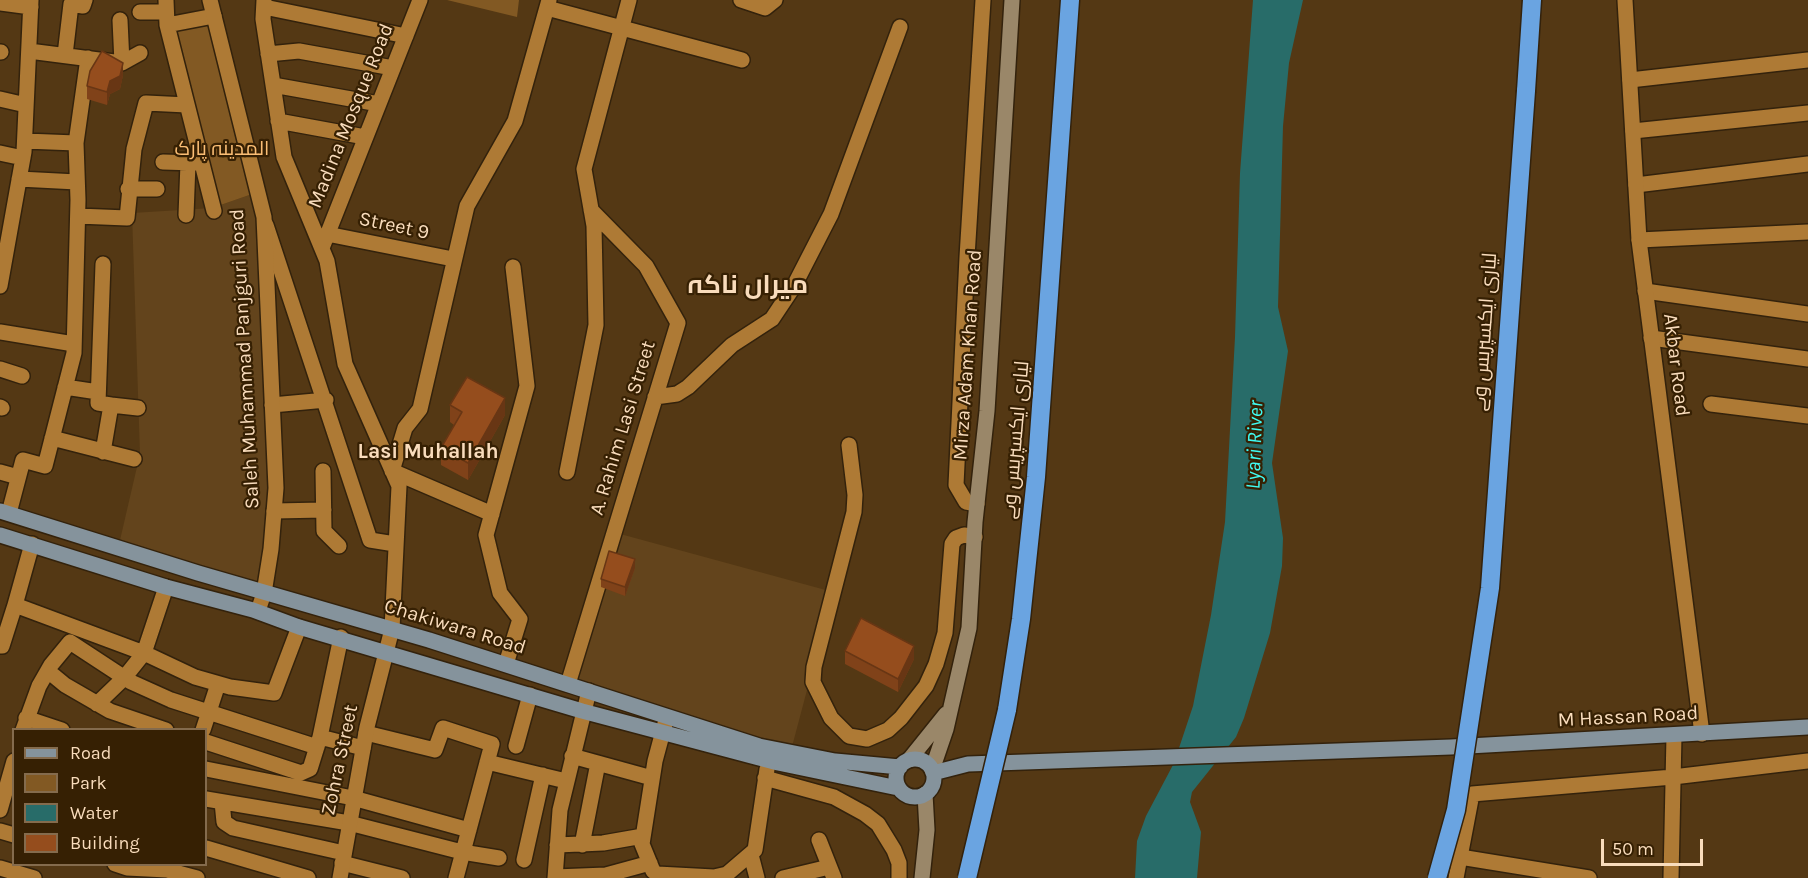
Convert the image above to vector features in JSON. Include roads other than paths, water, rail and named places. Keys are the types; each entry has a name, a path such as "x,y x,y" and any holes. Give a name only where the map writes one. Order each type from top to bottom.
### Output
{"highway":[{"name":"لیاری ایکسپریس وے","path":"967,878 1007,710 1032,525 1070,0"},
{"name":"لیاری ایکسپریس وے","path":"1437,878 1455,810 1490,588 1532,0"}],"main road":[{"name":"Mirza Adam Khan Road","path":"932,771 946,729 948,711 969,628 977,504 987,411 1012,0"},
{"name":"Chakiwara Road","path":"4,512 264,593 506,664 770,754 835,761 905,764"},
{"name":"Chakiwara Road","path":"0,535 166,587 258,611 299,627 341,637 582,711 663,733 770,754 898,788"},
{"name":"Mirza Adam Khan Road","path":"905,764 948,711"},
{"name":"M Hassan Road","path":"932,771 968,764 1023,764 1451,747 1808,728"},
{"path":"921,760 932,771 933,785 925,794 913,797 898,788 896,777 905,764 921,760"},
{"path":"922,878 927,830 925,794"}],"street":[{"path":"65,56 71,4 83,6 85,0"},
{"name":"Saleh Muhammad Panjguri Road","path":"210,0 264,217 276,488 264,593 258,611"},
{"path":"567,472 596,325 594,226 584,169 629,0"},
{"path":"741,0 765,8 775,0"},
{"path":"977,504 966,502 956,485 966,257 983,0"},
{"name":"Akbar Road","path":"1625,0 1639,240 1701,734"},
{"name":"Madina Mosque Road","path":"324,241 406,36 414,2"},
{"path":"0,3 31,3 25,141 0,286"},
{"path":"264,4 406,36"},
{"name":"Zohra Street","path":"264,4 268,54 284,158 324,241 345,364 399,486 392,629 364,740 342,865"},
{"path":"492,514 392,471 405,428 420,409 467,206 515,121 548,4 621,29 742,60"},
{"path":"140,12 167,7 214,16"},
{"path":"167,7 187,105 194,163 186,215"},
{"path":"120,20 122,63"},
{"path":"655,397 676,394 688,387 732,345 772,319 794,286 831,214 900,27"},
{"path":"29,51 122,63 140,53"},
{"path":"268,54 299,51 393,69"},
{"path":"4,512 23,460 45,466 74,344 78,216 76,143 88,58"},
{"path":"1630,80 1808,60"},
{"path":"273,85 379,104"},
{"path":"0,99 26,105"},
{"path":"78,216 127,219 128,189 134,149 146,103 187,105"},
{"path":"1633,131 1808,113"},
{"path":"278,121 366,137"},
{"path":"25,141 76,143"},
{"path":"0,153 23,158"},
{"path":"163,162 194,163"},
{"path":"194,163 214,211"},
{"path":"1636,185 1808,164"},
{"path":"19,179 77,182"},
{"path":"128,189 157,189"},
{"name":"A. Rahim Lasi Street","path":"568,684 678,323 646,266 591,210"},
{"path":"264,217 326,400 370,540 395,544"},
{"path":"1639,240 1808,232"},
{"name":"Street 9","path":"324,241 453,259"},
{"path":"103,264 98,403 138,408"},
{"path":"506,664 520,619 500,593 486,535 527,386 513,267"},
{"path":"1646,291 1808,314"},
{"path":"0,332 74,344"},
{"path":"1651,338 1808,359"},
{"path":"0,369 22,376"},
{"path":"65,387 98,392"},
{"path":"272,405 326,400"},
{"path":"1711,404 1808,416"},
{"path":"103,452 111,405"},
{"path":"52,438 134,459"},
{"path":"849,445 855,495 854,512 814,667 813,682 831,718 849,736 867,739 888,730 901,718 926,686 936,664 945,633 952,544 956,538 964,535 975,537"},
{"path":"323,471 324,531 339,546"},
{"path":"0,472 18,477"},
{"path":"274,511 324,510"},
{"path":"0,646 2,646 4,625 15,605 32,544"},
{"path":"97,704 124,678 144,653 166,587"},
{"path":"15,605 144,653 195,677 218,684 274,693 299,627"},
{"path":"207,742 301,773 310,769 319,742 341,637"},
{"path":"56,728 24,723 48,671 70,642 124,678 171,700 319,742 364,740 435,750 443,728 492,744 456,878"},
{"path":"48,671 65,685 110,711 163,728"},
{"path":"203,728 218,684"},
{"path":"589,691 566,780 555,877 606,875 650,862"},
{"path":"516,746 530,695"},
{"path":"667,717 652,778 642,844 657,874 726,876 751,855 755,850 770,754"},
{"path":"1671,878 1674,735"},
{"path":"572,756 652,778"},
{"path":"1456,878 1472,794 1673,777 1808,761"},
{"path":"487,762 566,780"},
{"path":"582,844 598,763"},
{"path":"207,769 353,798 469,830"},
{"path":"524,860 543,775"},
{"path":"765,778 834,797 866,814 878,824 894,850 899,863 899,878"},
{"path":"0,810 10,789"},
{"path":"207,799 349,823 462,852 499,858"},
{"path":"222,802 224,822 233,828 342,865 392,877"},
{"path":"557,845 643,836"},
{"path":"785,878 832,873 819,840"},
{"path":"207,848 259,872 308,878"},
{"path":"751,855 757,878"},
{"path":"1460,856 1589,878"},
{"path":"121,866 167,870 197,878"},
{"path":"0,868 34,878"}],"water":[{"name":"Lyari River","path":"1253,0 1303,0 1289,63 1283,126 1278,307 1288,351 1272,463 1283,538 1282,566 1270,633 1244,718 1236,737 1192,792 1190,802 1201,832 1197,878 1135,878 1137,841 1146,816 1174,763 1193,706 1211,615 1225,522 1235,337 1240,173"}],"district":[{"name":"میراں ناکہ","path":"748,286"},
{"name":"Lasi Muhallah","path":"428,452"}],"park label":[{"name":"المدینہ پارک","path":"222,149"}]}
